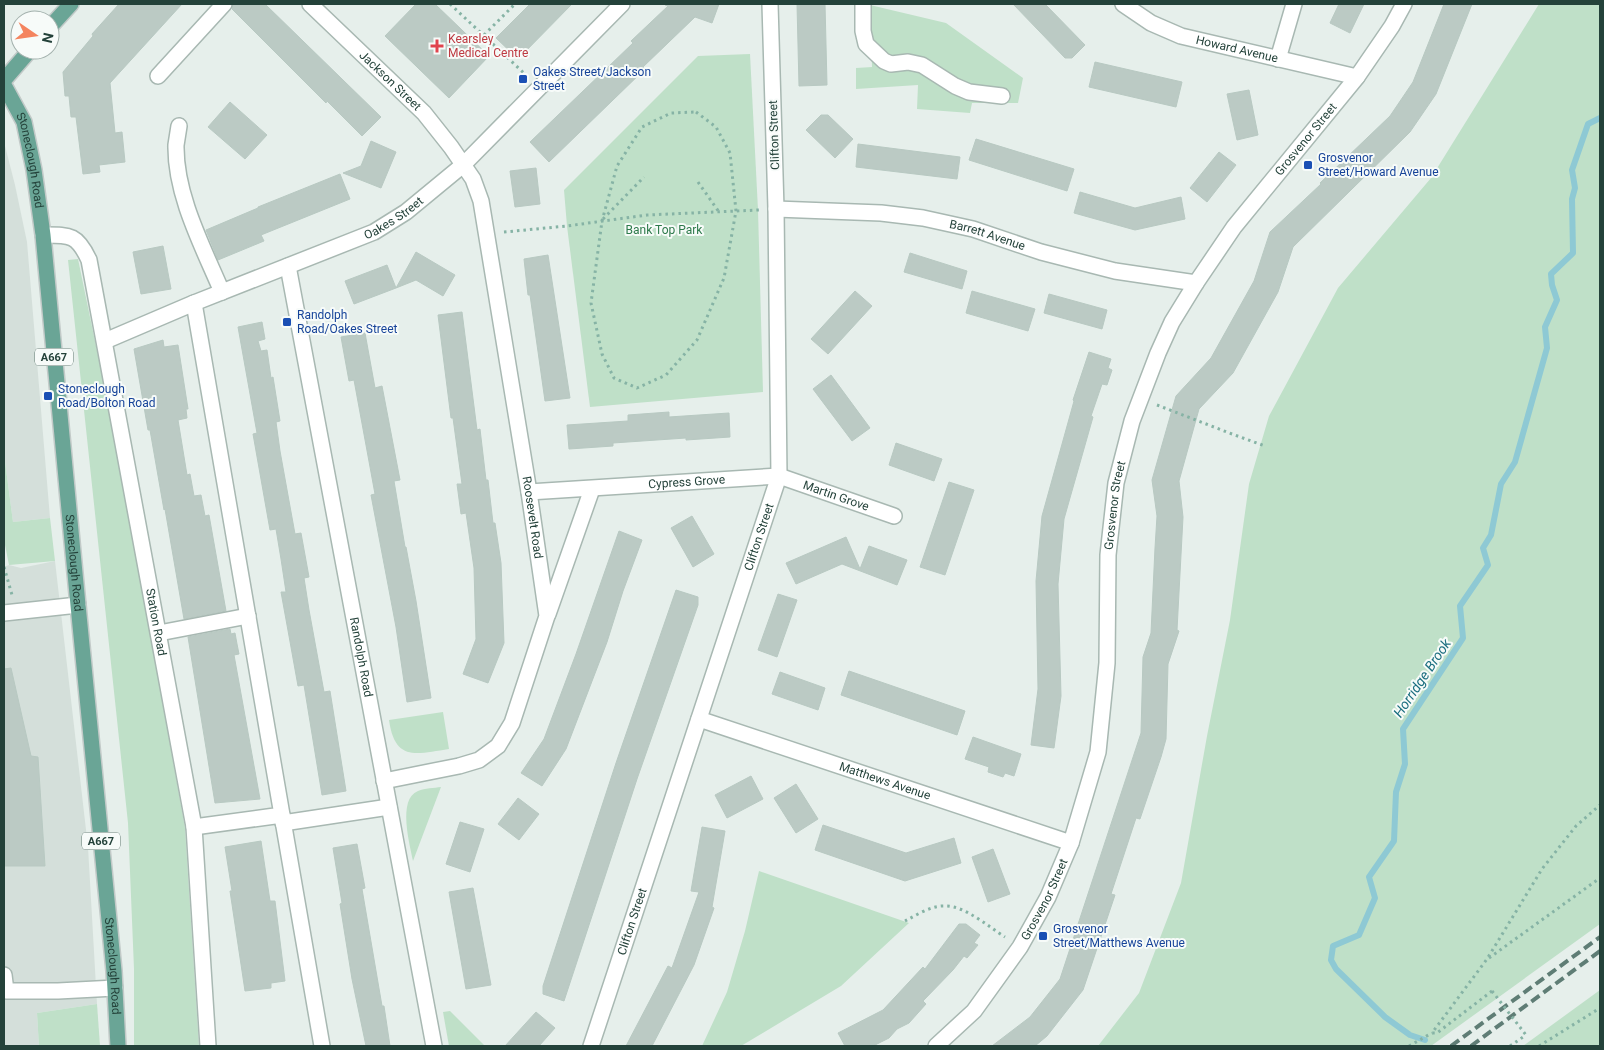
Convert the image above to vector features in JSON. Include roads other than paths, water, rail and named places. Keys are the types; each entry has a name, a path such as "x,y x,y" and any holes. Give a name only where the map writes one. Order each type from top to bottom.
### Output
{"main road":[{"path":"60,16 70,4"},
{"path":"4,80 21,60"},
{"name":"Stoneclough Road","path":"4,85 24,122 34,170 43,235 115,988 118,1046"}],"street":[{"path":"158,76 224,4"},
{"name":"Jackson Street","path":"310,4 424,113 463,165"},
{"name":"Oakes Street","path":"105,341 194,303 374,232 406,212 463,165 622,4"},
{"name":"Clifton Street","path":"591,1046 779,476 776,209 770,4"},
{"path":"863,4 863,31 866,44 884,61 891,64 908,62 922,64 955,86 969,92 1002,96"},
{"name":"Howard Avenue","path":"1123,4 1151,23 1181,36 1357,77"},
{"path":"1278,59 1294,4"},
{"name":"Grosvenor Street","path":"936,1046 974,1011 1020,947 1048,897 1071,844 1098,752 1107,663 1108,555 1116,483 1132,421 1158,353 1172,322 1234,227 1357,77 1392,26 1404,4"},
{"path":"179,126 176,144 178,170 188,211 222,292"},
{"name":"Roosevelt Road","path":"384,781 479,760 498,746 512,723 547,616 482,200 473,179 463,165"},
{"name":"Barrett Avenue","path":"776,209 923,218 973,229 1042,252 1107,269 1196,283"},
{"name":"Station Road","path":"43,235 61,235 74,238 83,247 89,260 194,827 208,1046"},
{"name":"Randolph Road","path":"288,266 434,1046"},
{"path":"194,303 322,1046"},
{"name":"Cypress Grove","path":"529,492 779,476"},
{"name":"Martin Grove","path":"779,476 894,516"},
{"path":"547,616 592,488"},
{"path":"10,612 78,605"},
{"path":"159,633 248,616"},
{"name":"Matthews Avenue","path":"700,719 1071,844"},
{"path":"194,827 389,807"},
{"path":"4,975 6,991 115,988"}],"waterway":[{"name":"Horridge Brook","path":"1425,1040 1410,1035 1385,1017 1336,969 1331,960 1333,946 1359,935 1375,898 1369,877 1394,841 1396,792 1405,764 1403,729 1463,638 1460,606 1488,565 1483,548 1491,535 1501,484 1515,462 1547,348 1545,327 1557,300 1551,274 1573,253 1572,199 1575,188 1572,170 1588,124 1600,118"}],"railway":[{"path":"1451,1046 1600,937"},
{"path":"1471,1046 1600,951"}],"place":[{"name":"Kearsley Medical Centre","path":"437,46"},
{"name":"Oakes Street/Jackson Street","path":"523,79"},
{"name":"Grosvenor Street/Howard Avenue","path":"1308,165"},
{"name":"Randolph Road/Oakes Street","path":"287,322"},
{"name":"Stoneclough Road/Bolton Road","path":"48,396"},
{"name":"Grosvenor Street/Matthews Avenue","path":"1043,936"}],"park label":[{"name":"Bank Top Park","path":"664,230"}]}
